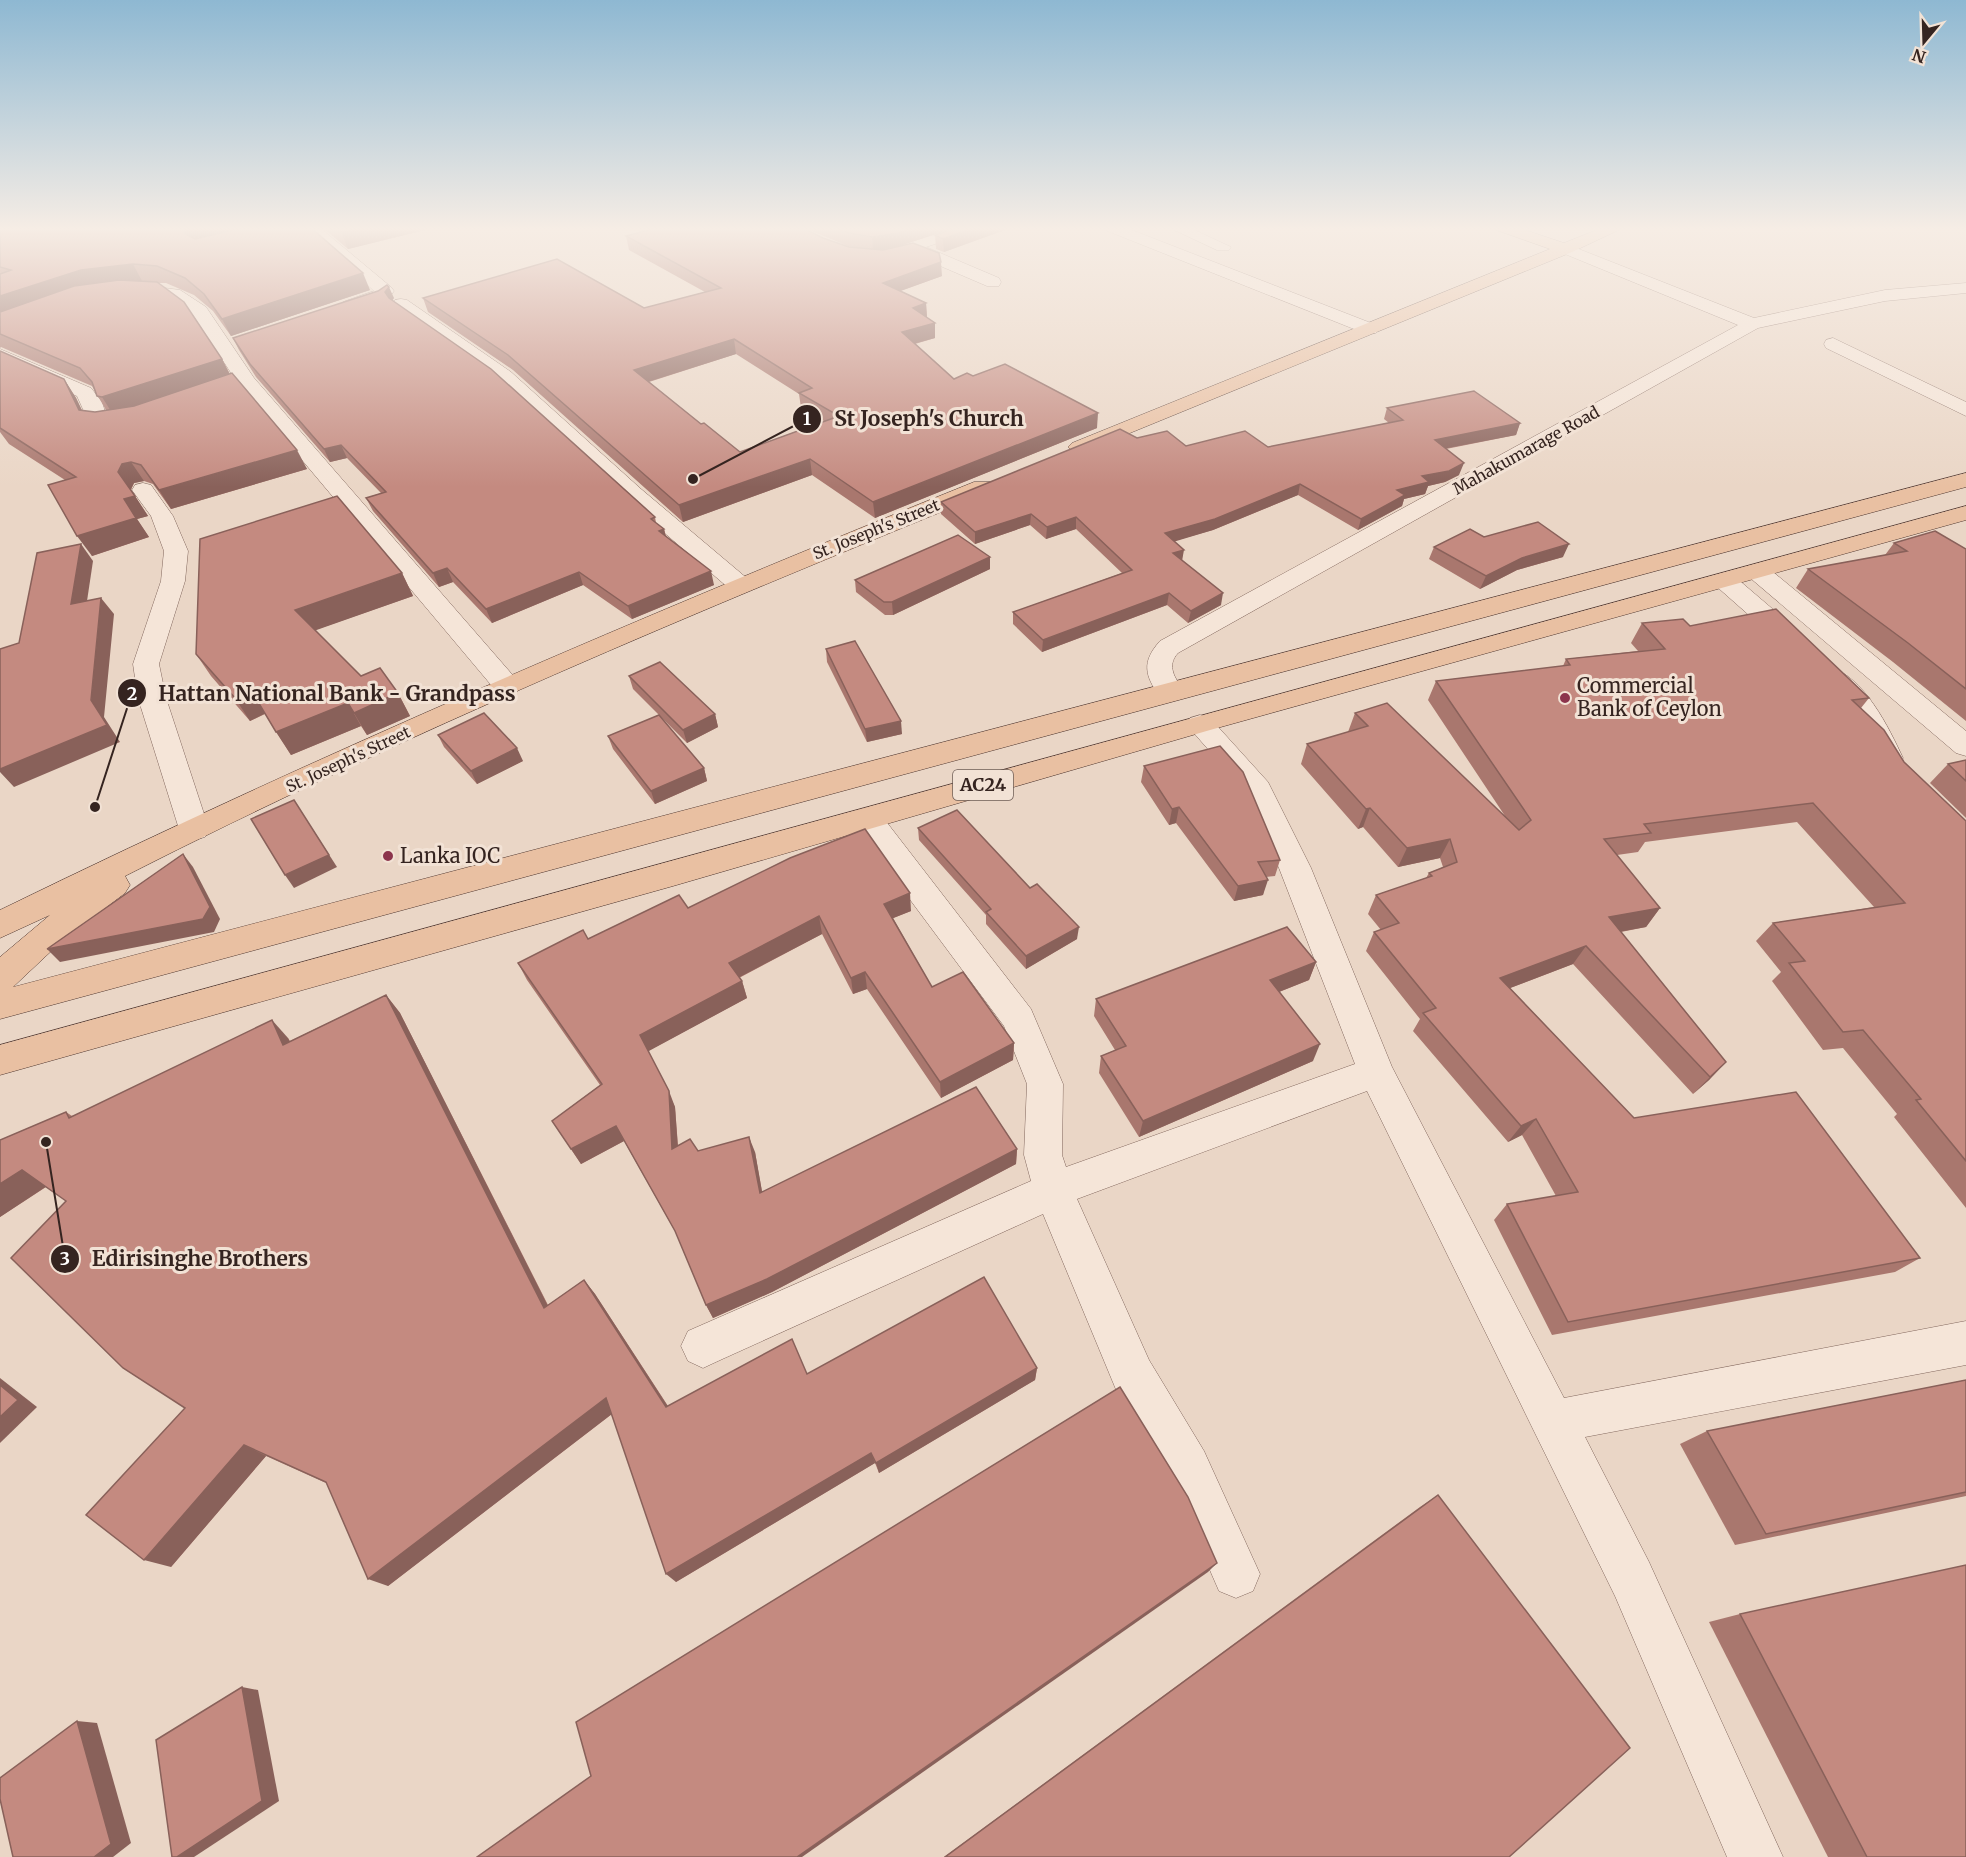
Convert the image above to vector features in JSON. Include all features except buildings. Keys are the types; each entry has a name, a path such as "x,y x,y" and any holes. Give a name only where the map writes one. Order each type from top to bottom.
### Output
{"main road":[{"path":"1061,454 1408,314"},
{"name":"St. Joseph's Street","path":"0,925 194,829 507,686 740,585 1005,477"},
{"name":"AC24","path":"0,1005 1966,480"},
{"name":"AC24","path":"0,1060 1200,724 1966,513"},
{"path":"1170,691 1200,724"},
{"name":"St. Joseph's Street","path":"0,978 50,932 194,829"}],"street":[{"path":"202,314 233,344 235,385 507,686"},
{"path":"415,314 504,376 633,494 740,585"},
{"path":"1339,314 1370,329"},
{"path":"1726,314 1752,324 1798,314"},
{"name":"Mahakumarage Road","path":"1170,691 1158,675 1157,664 1160,655 1169,647 1752,324"},
{"path":"1833,344 1966,410"},
{"path":"0,355 84,392 92,402 98,423 116,424 148,413"},
{"path":"143,490 162,516 176,551 173,581 157,624 146,664 152,698 194,829"},
{"path":"1758,572 1966,746"},
{"path":"1725,581 1786,633 1868,713 1881,744 1905,780"},
{"path":"1200,724 1253,782 1295,868 1312,919 1376,1072 1632,1579 1755,1857"},
{"path":"867,819 1019,1018 1045,1084 1043,1155 1053,1190 1133,1376 1188,1467 1236,1574"},
{"path":"703,1346 1053,1190 1376,1072"},
{"path":"1553,1423 1587,1414 1966,1343"}],"place":[{"name":"St Joseph's Church","path":"693,479"},
{"name":"Commercial Bank of Ceylon","path":"1565,698"},
{"name":"Hattan National Bank - Grandpass","path":"95,807"},
{"name":"Lanka IOC","path":"388,856"},
{"name":"Edirisinghe Brothers","path":"46,1142"}]}
